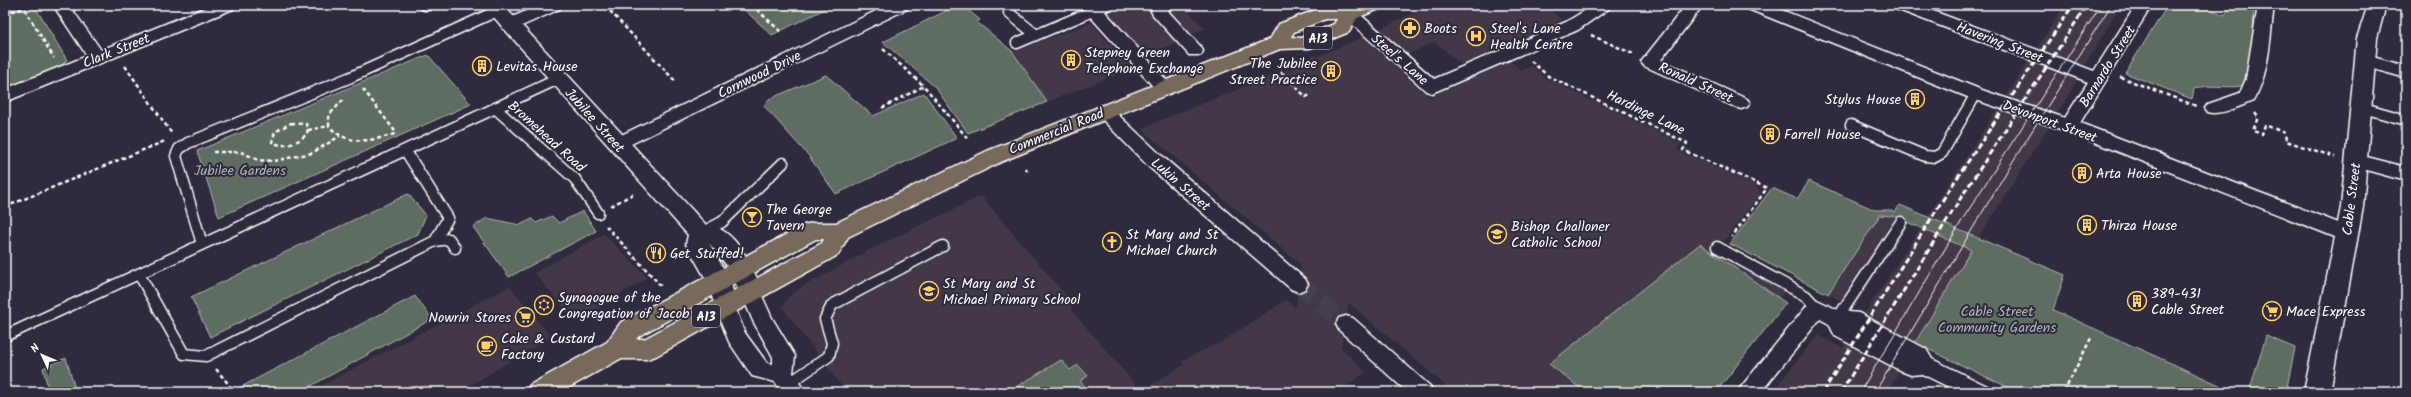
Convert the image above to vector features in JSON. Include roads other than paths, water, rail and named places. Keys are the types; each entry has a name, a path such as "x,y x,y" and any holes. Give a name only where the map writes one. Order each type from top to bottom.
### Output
{"highway":[{"path":"1349,14 1372,5"},
{"name":"Commercial Road","path":"539,392 616,349 630,329 718,280 812,231 839,231 950,176 1104,112 1278,43 1303,44 1342,28 1349,14"},
{"name":"Commercial Road","path":"616,349 647,349 830,249 839,231"}],"main road":[{"name":"Cable Street","path":"2317,392 2347,234 2346,159 2360,107 2370,21 2377,5"},
{"name":"Jubilee Street","path":"500,14 617,144 700,233 713,234 729,250 742,268 751,293"},
{"path":"700,233 697,244 718,280 725,306"}],"street":[{"path":"61,5 97,58"},
{"name":"Clark Street","path":"5,96 227,5"},
{"path":"500,14 554,5"},
{"name":"Cornwood Drive","path":"617,144 901,5"},
{"path":"1164,5 1159,11 1187,43"},
{"name":"Steel's Lane","path":"1349,14 1432,87 1516,49 1572,26 1606,5"},
{"name":"Ronald Street","path":"1695,5 1650,62 1741,103"},
{"name":"Devonport Street","path":"1754,5 1976,94 2069,126 2347,234"},
{"name":"Havering Street","path":"1902,5 2101,75"},
{"name":"Barnardo Street","path":"2069,126 2144,5"},
{"path":"2214,108 2248,97 2255,79 2266,5"},
{"path":"1101,8 1164,88"},
{"path":"2365,61 2406,72"},
{"name":"Lukin Street","path":"1104,112 1155,161 1298,284"},
{"path":"2346,159 2406,174"},
{"path":"751,293 763,321 784,356 788,383"},
{"path":"725,306 736,336 760,370 788,383"},
{"path":"1748,392 1818,308 1838,319 1842,330 1911,366 1924,365 1979,392"},
{"path":"1346,324 1422,392"}],"lane":[{"path":"1017,43 1035,34 1101,8"},
{"path":"1009,13 1035,34"},
{"path":"202,244 176,156 179,149 188,143 351,77 500,14"},
{"path":"5,336 558,79"},
{"path":"1851,126 1925,156 1935,157 1942,153 1976,94"},
{"path":"2360,107 2406,120"},
{"name":"Bromehead Road","path":"495,108 575,179 598,213"},
{"path":"405,150 448,218 435,241"},
{"path":"700,233 722,222 783,164"},
{"path":"1838,319 1901,222"},
{"path":"139,274 184,354 206,356 435,241 449,239 455,248"},
{"path":"788,383 829,356 832,344 824,317 825,311 832,304 942,246"},
{"path":"1717,247 1806,296 1818,308"}],"tunnel":[{"path":"1298,284 1346,324"}],"tram line":[{"path":"1860,392 1964,217 2101,5"},
{"path":"1875,392 2010,166 2111,5"}],"railway":[{"path":"1823,392 1949,190 2073,5"},
{"path":"1841,392 1962,196 2087,5"}],"place":[{"name":"Boots","path":"1410,28"},
{"name":"Steel's Lane Health Centre","path":"1476,36"},
{"name":"Stepney Green Telephone Exchange","path":"1071,60"},
{"name":"Levitas House","path":"482,66"},
{"name":"The Jubilee Street Practice","path":"1331,71"},
{"name":"Stylus House","path":"1915,99"},
{"name":"Farrell House","path":"1770,134"},
{"name":"Arta House","path":"2082,173"},
{"name":"The George Tavern","path":"752,217"},
{"name":"Thirza House","path":"2087,225"},
{"name":"Bishop Challoner Catholic School","path":"1497,234"},
{"name":"St Mary and St Michael Church","path":"1112,242"},
{"name":"Get Stuffed!","path":"656,253"},
{"name":"St Mary and St Michael Primary School","path":"929,291"},
{"name":"389-431 Cable Street","path":"2137,301"},
{"name":"Synagogue of the Congregation of Jacob","path":"544,305"},
{"name":"Mace Express","path":"2272,311"},
{"name":"Nowrin Stores","path":"525,317"},
{"name":"Cake & Custard Factory","path":"487,346"}],"park label":[{"name":"Jubilee Gardens","path":"240,170"},
{"name":"Cable Street Community Gardens","path":"1997,320"}]}
